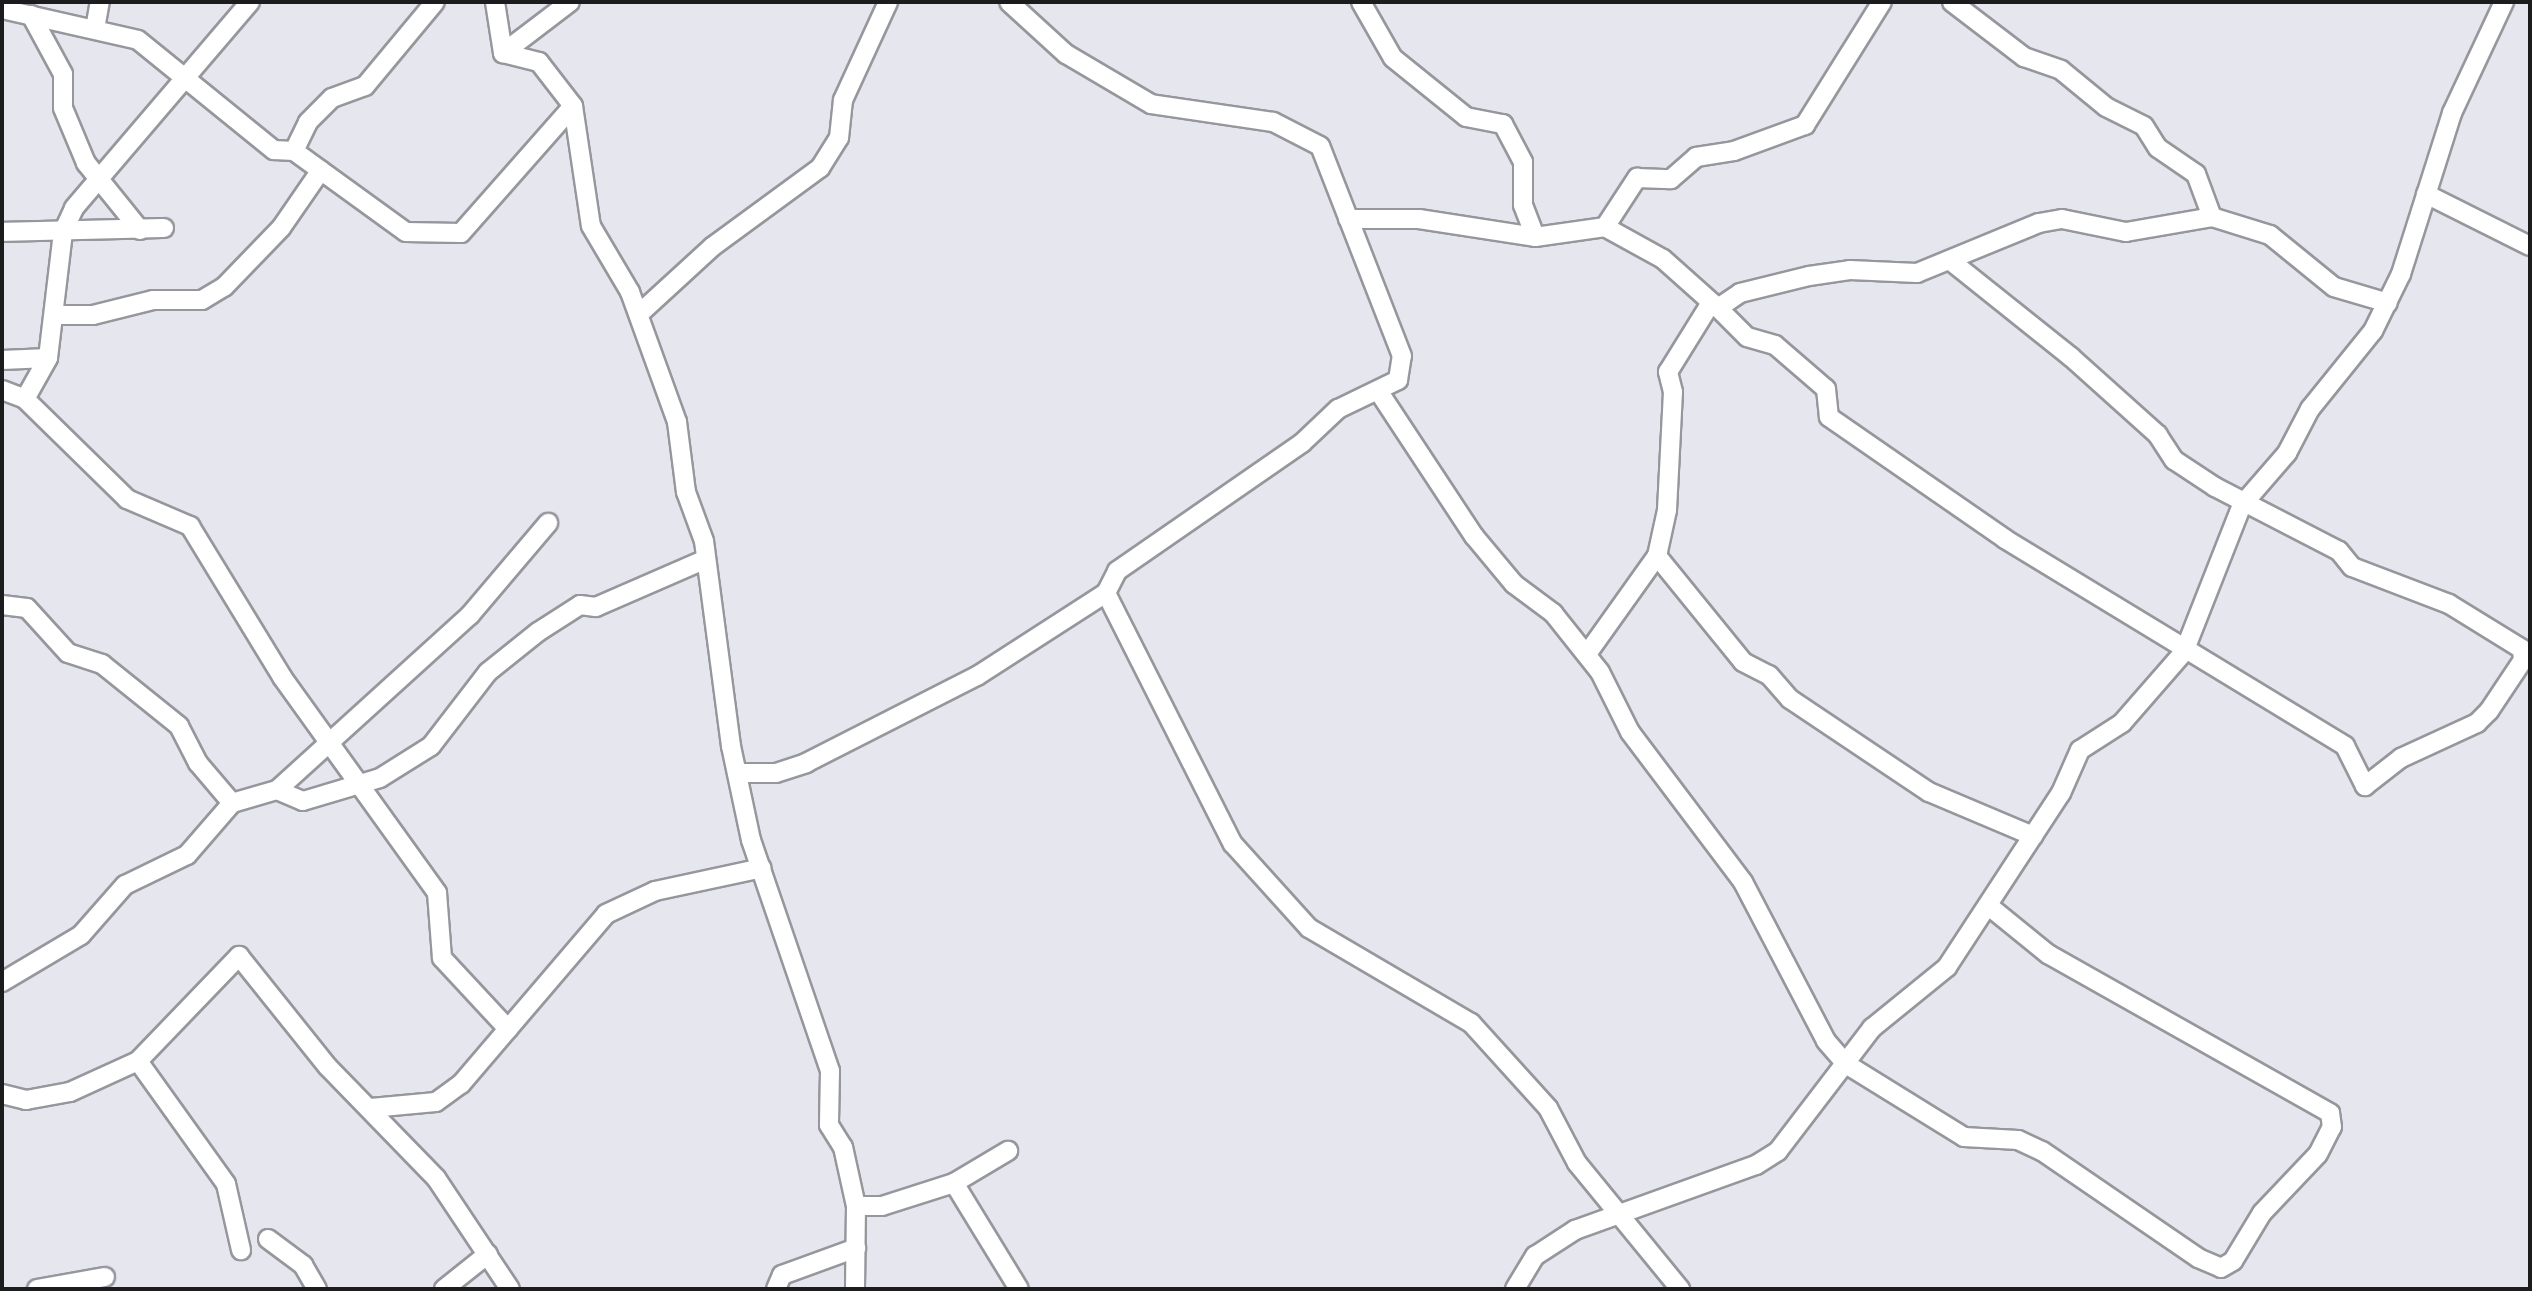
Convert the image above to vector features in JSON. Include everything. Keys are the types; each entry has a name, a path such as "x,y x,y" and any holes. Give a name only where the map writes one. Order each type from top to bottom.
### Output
{"street":[{"path":"95,29 100,2"},
{"path":"25,399 48,358 57,315 63,232 98,179 250,2"},
{"path":"294,151 308,122 332,98 365,86 435,2"},
{"path":"495,2 503,53"},
{"path":"503,53 570,2"},
{"path":"639,314 712,247 820,168 839,138 843,100 888,2"},
{"path":"738,773 776,774 806,762 977,676 1106,593 1117,571 1302,443 1338,409 1398,380 1402,356 1320,146 1273,122 1151,104 1066,54 1009,2"},
{"path":"1361,2 1393,58 1466,117 1503,124 1523,162 1523,205 1535,237"},
{"path":"1605,227 1637,178 1671,179 1696,156 1734,151 1805,125 1882,2"},
{"path":"1952,2 2024,57 2062,70 2106,107 2144,126 2158,148 2196,174 2211,217"},
{"path":"1515,1289 1550,1245 1621,1212 1756,1165 1778,1151 1872,1028 1947,967 2034,836 2080,750 2122,723 2184,652 2242,505 2287,453 2310,409 2355,359 2388,303 2452,114 2504,2"},
{"path":"2,9 138,40 188,76 274,150 294,151 406,232 461,233 573,106"},
{"path":"31,15 63,74 63,108 98,179 140,230"},
{"path":"503,53 539,62 573,106 591,226 639,314 677,422 704,560 738,773 762,868 830,1071 829,1125 844,1147 856,1206 855,1289"},
{"path":"57,315 93,315 153,300 202,300 224,287 281,228 321,170"},
{"path":"2426,194 2530,246"},
{"path":"1587,654 1657,556 1667,510 1670,360 1713,307 1740,293 1809,276 1917,273 1952,262 2039,223 2063,219 2126,232 2211,217 2270,235 2334,287 2388,303"},
{"path":"1348,219 1419,219 1535,237 1605,227 1663,259 1747,337 1775,345 1826,389 1829,417 2184,652 2345,746 2365,786 2400,758 2477,723 2526,654 2449,604 2351,567 2339,551 2242,505 2174,460 2158,435 2071,357 1952,262"},
{"path":"2,232 164,228"},
{"path":"2,360 48,358"},
{"path":"2,390 25,399 127,499 190,526 258,641 363,783 391,836 437,893 442,958 508,1030"},
{"path":"1379,391 1474,536 1587,654 1630,732 1743,882 1826,1041 1846,1064 1964,1137 2018,1140 2042,1151 2197,1258 2221,1268 2233,1261 2263,1213 2318,1154 2332,1127 2330,1113 2048,954 1989,906"},
{"path":"2,982 81,935 125,885 187,855 232,803 276,790 332,743 417,657 470,615 548,523"},
{"path":"1657,556 1743,662 1769,676 1790,699 1928,792 2034,836"},
{"path":"276,790 303,802 363,783 430,746 488,672 538,632 580,605 596,607 704,560"},
{"path":"1106,593 1233,844 1309,928 1471,1023 1548,1108 1577,1163 1621,1212 1680,1289"},
{"path":"2,605 27,608 68,653 102,664 179,726 198,763 232,803"},
{"path":"371,1108 436,1102 461,1084 606,914 655,891 762,868"},
{"path":"2,1094 26,1100 70,1092 138,1061 239,956 328,1068 371,1108 436,1178 510,1289"},
{"path":"138,1061 226,1184 241,1250"},
{"path":"856,1206 882,1206 954,1183 1009,1151"},
{"path":"954,1183 1019,1289"},
{"path":"268,1239 303,1265 317,1289"},
{"path":"776,1289 782,1275 856,1248"},
{"path":"444,1289 488,1254"},
{"path":"37,1289 105,1277"}]}
